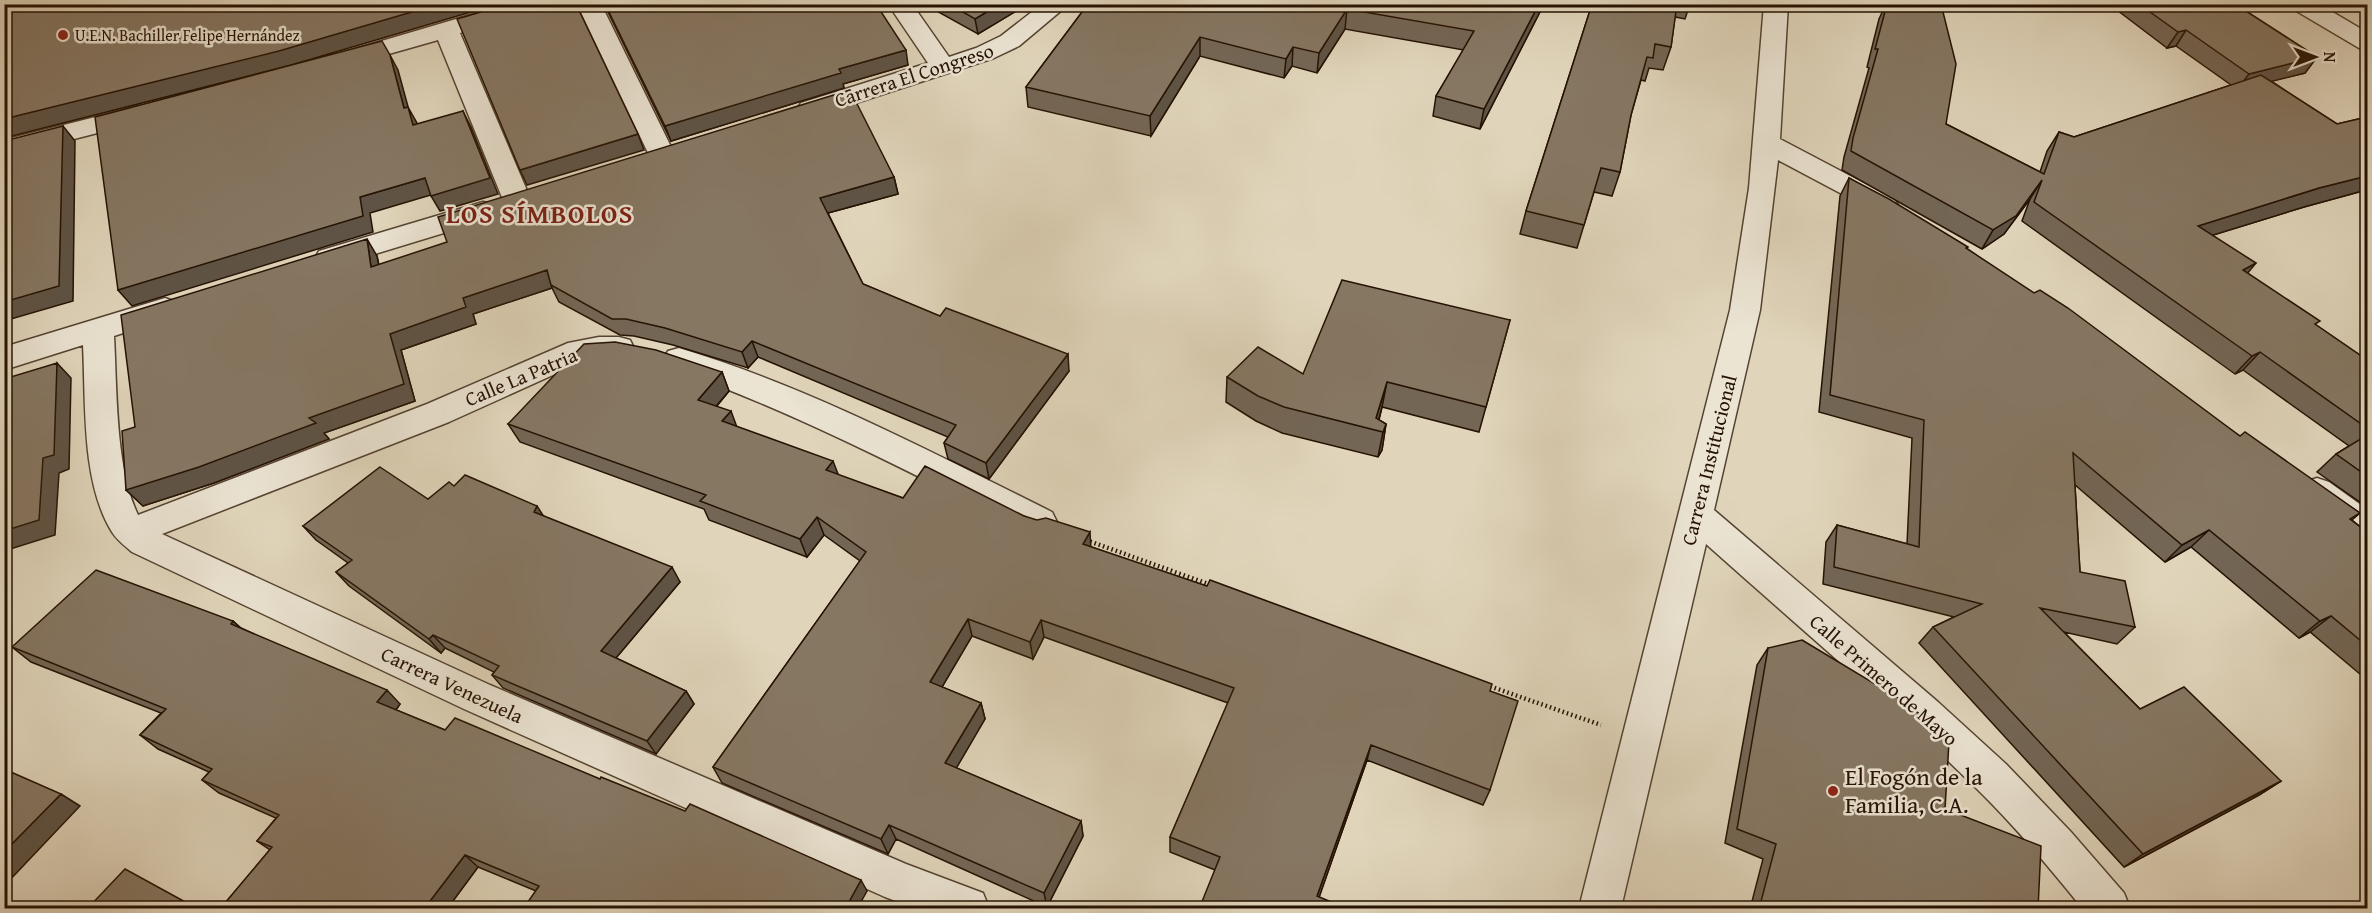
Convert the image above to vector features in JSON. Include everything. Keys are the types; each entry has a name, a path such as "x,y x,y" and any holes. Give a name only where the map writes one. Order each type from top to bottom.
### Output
{"street":[{"path":"320,66 534,4"},
{"path":"589,4 662,155"},
{"path":"900,4 944,68"},
{"name":"Carrera El Congreso","path":"788,116 944,68 1011,41 1057,4"},
{"name":"Carrera Institucional","path":"1600,909 1745,310 1763,188 1776,4"},
{"path":"2301,4 2367,43"},
{"path":"305,266 527,197 446,30"},
{"path":"4,149 159,108"},
{"path":"1766,143 1909,220"},
{"path":"4,359 194,300"},
{"name":"Carrera Venezuela","path":"98,330 107,463 124,523 144,542 477,697 968,909"},
{"name":"Calle La Patria","path":"133,531 438,413 563,357 579,351 599,348 642,351 730,376 813,410 1040,522"},
{"path":"2295,476 2367,529"},
{"name":"Calle Primero de Mayo","path":"1696,515 1924,714 1992,777 2056,846 2109,909"}],"path":[{"path":"1040,522 1136,559 1219,587"},
{"path":"1479,683 1642,739"}],"building":[{"path":"4,4 439,4 279,51 4,119"},
{"path":"508,4 576,4 638,134 520,170 457,19"},
{"path":"605,4 876,4 906,50 839,69 841,73 665,126"},
{"path":"949,4 1000,4 975,19"},
{"path":"1088,4 1539,4 1484,109 1436,96 1474,31 1347,9 1319,53 1293,47 1286,59 1200,37 1150,116 1026,87"},
{"path":"1592,4 1677,4 1671,47 1655,44 1653,58 1647,57 1631,115 1620,172 1601,168 1584,225 1526,211"},
{"path":"1887,4 1941,4 1956,64 1946,124 2044,174 2059,132 2074,137 2261,75 2337,124 2367,117 2367,176 2319,188 2198,226 2256,263 2243,270 2320,321 2315,324 2367,360 2367,428 2260,352 2252,356 2034,202 2042,180 2016,216 1993,230 1851,151 1878,49 1875,49"},
{"path":"2139,4 2235,4 2317,57 2249,74 2186,30 2178,32"},
{"path":"382,41 390,55 404,108 408,107 413,125 463,111 490,178 431,196 425,178 360,197 363,216 118,290 95,117"},
{"path":"850,90 894,177 820,198 863,284 940,316 946,308 1068,354 986,463 944,443 956,425 752,341 742,352 665,328 626,319 612,319 551,285 547,270 463,298 466,307 390,334 404,384 309,418 316,423 199,467 126,490 122,431 135,427 121,315 367,239 371,267 447,242 438,217"},
{"path":"63,126 59,286 4,302 4,141"},
{"path":"1849,178 1889,199 1968,247 1966,248 2034,293 2040,290 2068,308 2240,436 2245,432 2360,513 2350,519 2367,532 2367,646 2331,616 2320,621 2209,530 2182,545 2073,453 2080,572 2125,581 2135,627 2040,608 2140,709 2184,687 2281,781 2143,854 1933,627 1982,604 1834,567 1837,525 1919,547 1924,420 1830,395"},
{"path":"1342,280 1510,320 1486,407 1387,382 1376,418 1386,424 1383,432 1284,407 1258,396 1227,377 1258,347 1303,374"},
{"path":"615,342 656,350 722,372 698,400 731,411 722,421 833,461 826,470 903,498 925,466 1024,516 1037,520 1046,518 1090,532 1083,544 1207,586 1210,580 1492,684 1490,691 1518,701 1490,790 1371,745 1317,896 1348,909 1199,909 1220,857 1170,837 1234,688 1041,620 1030,642 968,619 930,682 981,703 945,763 1081,821 1044,893 889,825 881,839 713,767 866,552 817,517 800,539 700,501 706,495 508,424 584,344"},
{"path":"57,363 54,455 43,458 39,520 4,531 4,379"},
{"path":"2367,435 2367,476 2336,454"},
{"path":"380,467 428,499 449,482 454,486 465,475 537,506 534,512 672,567 601,651 686,691 647,741 492,675 499,666 433,635 429,639 336,572 352,560 303,526"},
{"path":"96,570 233,621 231,624 387,690 377,702 445,730 455,718 600,779 601,777 685,811 690,804 861,880 845,909 523,909 539,886 465,855 424,909 220,909 272,847 257,841 279,815 202,780 212,769 140,735 166,709 12,647"},
{"name":"El Fogón de la Familia, C.A.","path":"1802,640 1910,705 1949,742 1945,809 2041,846 2038,909 1759,909 1776,844 1737,829 1768,648"},
{"path":"4,769 61,794 4,852"},
{"path":"125,869 198,909 87,909"}],"place":[{"name":"U.E.N. Bachiller Felipe Hernández","path":"63,35"},
{"name":"El Fogón de la Familia, C.A.","path":"1833,791"}],"district":[{"name":"LOS SÍMBOLOS","path":"540,214"}]}
